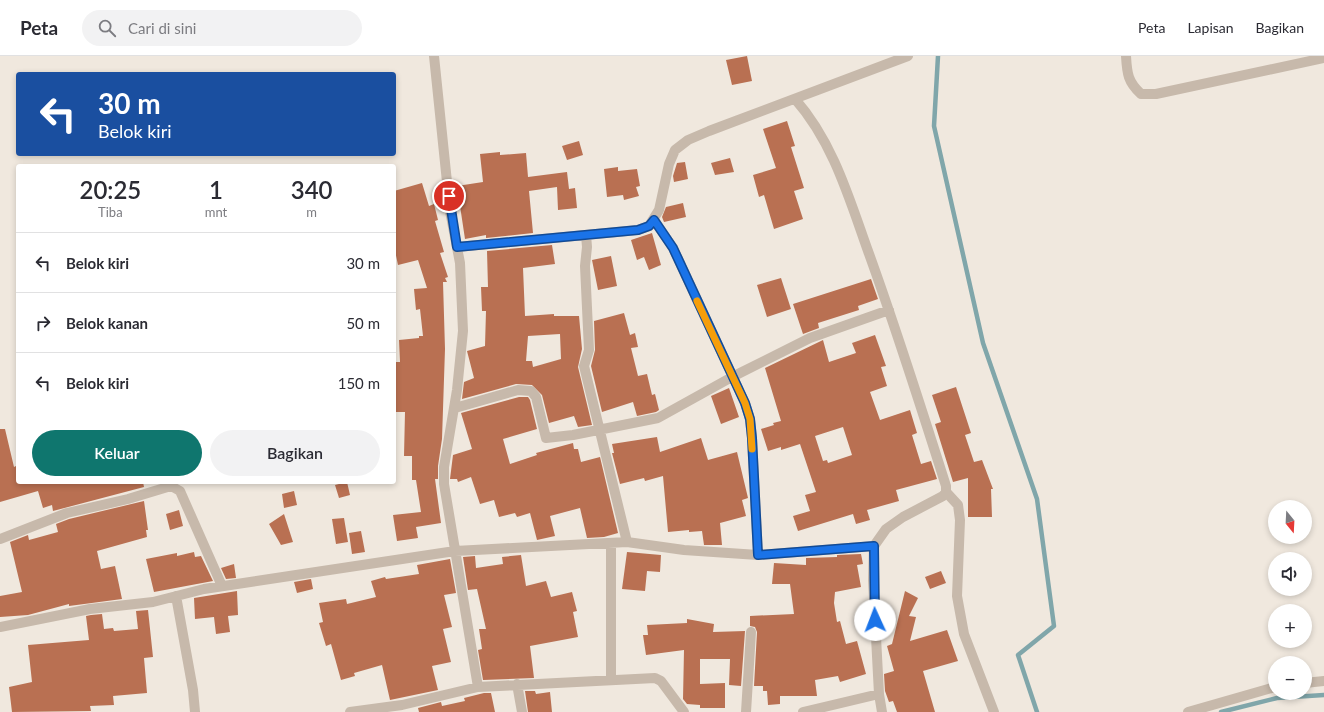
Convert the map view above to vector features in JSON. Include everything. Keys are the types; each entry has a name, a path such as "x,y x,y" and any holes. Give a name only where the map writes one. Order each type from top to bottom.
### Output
{"street":[{"path":"434,56 450,211 460,263 463,331 455,408 444,468 444,484 454,551 478,687"},
{"path":"457,247 638,230 649,226 659,210 669,164 675,150 681,145 709,131 908,56"},
{"path":"1126,56 1127,74 1132,85 1141,94 1156,94 1324,58"},
{"path":"795,99 809,115 826,144 844,183 890,310 935,451 946,492 958,505 960,520 957,569 958,596 964,634 994,712"},
{"path":"654,220 673,248 745,403 750,419 758,555"},
{"path":"586,235 587,248 585,266 588,299 588,350 584,366 627,542"},
{"path":"455,408 525,390 531,391 536,397 546,438 599,430 658,418 732,377 810,338 890,310"},
{"path":"0,539 67,513 128,499 171,486 180,491 222,586"},
{"path":"882,712 878,694 874,546 886,530 903,517 943,496 946,492"},
{"path":"0,627 90,609 153,602 222,586 454,551 627,542 684,550 758,555 874,546"},
{"path":"611,680 612,543"},
{"path":"176,596 193,690 195,712"},
{"path":"746,712 751,632"},
{"path":"350,712 403,708 478,687 517,684 658,679 684,712"},
{"path":"1312,682 1324,681"},
{"path":"517,684 522,712"},
{"path":"1188,712 1268,689"},
{"path":"803,712 878,694"}],"building":[{"path":"747,56 752,81 732,85 726,60"},
{"path":"787,121 795,146 791,147 804,188 794,191 803,219 774,229 764,195 759,197 753,175 776,168 763,129"},
{"path":"579,141 583,155 567,160 562,146"},
{"path":"500,152 500,155 526,153 528,177 567,172 569,189 575,188 577,208 558,210 557,187 529,191 533,233 486,238 486,235 465,239 457,186 483,182 480,154"},
{"path":"730,158 734,172 715,175 711,163"},
{"path":"685,162 688,179 674,182 673,176 677,163"},
{"path":"618,167 618,171 637,169 640,186 636,187 639,196 624,200 623,195 607,197 604,169"},
{"path":"422,183 429,206 434,204 438,220 435,221 444,252 440,253 448,277 445,278 447,282 443,282 445,349 442,439 438,466 438,479 435,479 441,523 416,527 418,538 397,541 393,515 421,512 416,480 412,480 412,456 404,456 405,412 396,412 396,362 400,362 399,340 419,338 419,336 423,336 420,309 416,310 414,289 427,288 418,260 398,265 396,256 396,190"},
{"path":"683,203 686,217 664,222 662,217 666,207"},
{"path":"652,233 661,265 649,270 644,257 637,260 631,240"},
{"path":"552,245 555,264 523,268 525,316 554,314 554,316 579,316 582,349 578,367 592,425 578,427 574,416 549,423 542,395 532,385 516,384 462,399 464,382 474,378 467,351 485,346 486,311 482,311 481,287 488,287 487,251","holes":["560,334 561,359 533,367 532,361 526,361 528,336"]},
{"path":"611,256 617,286 598,290 592,260"},
{"path":"781,278 791,309 767,317 757,285"},
{"path":"871,279 878,299 858,306 859,310 818,323 819,328 803,334 793,304"},
{"path":"624,313 630,335 635,333 638,347 631,348 638,376 647,374 652,395 655,394 659,410 656,412 637,416 633,402 602,412 591,366 595,350 594,321"},
{"path":"875,335 886,366 881,367 887,386 870,392 880,420 910,410 917,433 912,435 921,464 931,461 937,479 896,490 899,501 867,510 870,520 856,524 853,514 798,531 793,516 810,511 805,495 816,492 800,444 781,450 781,447 768,451 761,429 781,421 765,368 823,340 829,362 856,353 852,343","holes":["843,427 852,455 828,463 827,460 823,461 815,436"]},
{"path":"956,387 971,433 965,435 974,462 982,460 993,489 991,489 992,517 968,517 968,478 953,482 935,424 941,422 932,395"},
{"path":"729,388 739,417 721,424 711,396"},
{"path":"519,397 528,397 530,400 537,429 503,439 510,464 537,455 536,453 573,443 574,449 578,449 581,462 600,457 618,533 604,537 587,538 580,508 550,516 555,536 537,540 530,513 517,517 515,513 499,517 494,500 480,504 471,477 458,482 457,479 450,479 453,455 472,449 461,413"},
{"path":"0,429 5,429 14,467 16,466 16,484 143,484 144,487 53,511 52,505 43,508 38,491 0,502"},
{"path":"657,437 660,452 701,438 708,460 737,452 748,498 742,500 746,516 720,523 722,545 704,545 702,531 689,532 689,530 668,532 663,476 645,481 644,478 620,484 612,453 614,453 612,444"},
{"path":"347,484 350,495 339,498 335,485"},
{"path":"294,491 297,505 284,508 282,494"},
{"path":"144,501 148,530 146,530 147,537 97,551 101,569 115,566 122,599 69,606 69,604 28,615 0,617 0,596 22,592 10,542 28,535 29,540 58,532 56,524 69,519"},
{"path":"179,510 183,526 170,530 166,514"},
{"path":"284,514 293,542 281,545 269,524"},
{"path":"344,518 348,542 336,544 332,519"},
{"path":"361,531 365,552 352,554 349,533"},
{"path":"194,552 195,557 201,556 213,581 154,592 146,559 177,553 177,556"},
{"path":"627,552 661,555 660,572 647,571 645,591 622,589"},
{"path":"861,554 863,564 857,565 861,587 835,592 834,603 837,622 840,621 846,644 857,641 866,674 840,682 838,676 815,680 817,696 780,696 780,704 768,705 767,691 763,691 763,686 754,686 757,632 755,627 750,626 750,616 794,614 790,584 772,584 774,563 806,565 806,558 837,557 837,555"},
{"path":"521,555 526,586 546,581 551,597 572,592 577,611 573,612 578,637 530,646 534,678 483,680 478,650 482,649 479,629 486,629 477,589 468,590 463,557 475,556 476,568 503,564 502,557"},
{"path":"450,559 456,593 444,595 452,627 443,629 451,662 432,666 438,690 390,700 382,665 354,673 355,676 341,680 331,644 326,646 319,623 323,622 319,603 346,599 347,604 376,597 371,581 385,577 386,579 419,574 417,565"},
{"path":"234,564 236,578 226,579 221,568"},
{"path":"941,571 946,583 930,589 925,577"},
{"path":"311,579 313,589 297,593 294,582"},
{"path":"237,591 238,615 228,616 230,632 216,634 214,617 195,619 194,598"},
{"path":"905,591 918,598 909,616 916,617 910,641 947,630 958,661 923,671 935,712 897,712 893,701 889,702 885,691 884,674 894,671 887,646 892,644"},
{"path":"148,610 153,657 144,658 147,693 113,696 114,705 90,706 91,711 12,712 9,687 32,682 28,645 89,640 86,616 91,615 102,614 104,629 113,628 114,631 138,629 136,611"},
{"path":"687,619 714,624 713,632 745,631 741,686 729,685 730,659 700,659 700,684 725,683 725,708 700,708 700,705 687,704 683,699 684,650 646,655 643,635 648,635 647,625 687,623"},
{"path":"525,691 535,691 536,694 550,692 552,712 528,712"},
{"path":"484,693 491,693 495,712 419,712 418,708 441,702 442,706 465,701 464,698"}],"waterway":[{"path":"938,56 934,126 983,343 1037,499 1054,626 1018,655 1037,712"},
{"path":"1221,712 1277,698 1324,695"}],"slow traffic":[{"path":"697,301 745,403 750,419 752,449"}],"route":[{"path":"449,196 450,211 457,247 638,230 649,226 654,220 667,237 673,248 745,403 750,419 758,555 874,546 873,580 875,620"}]}
